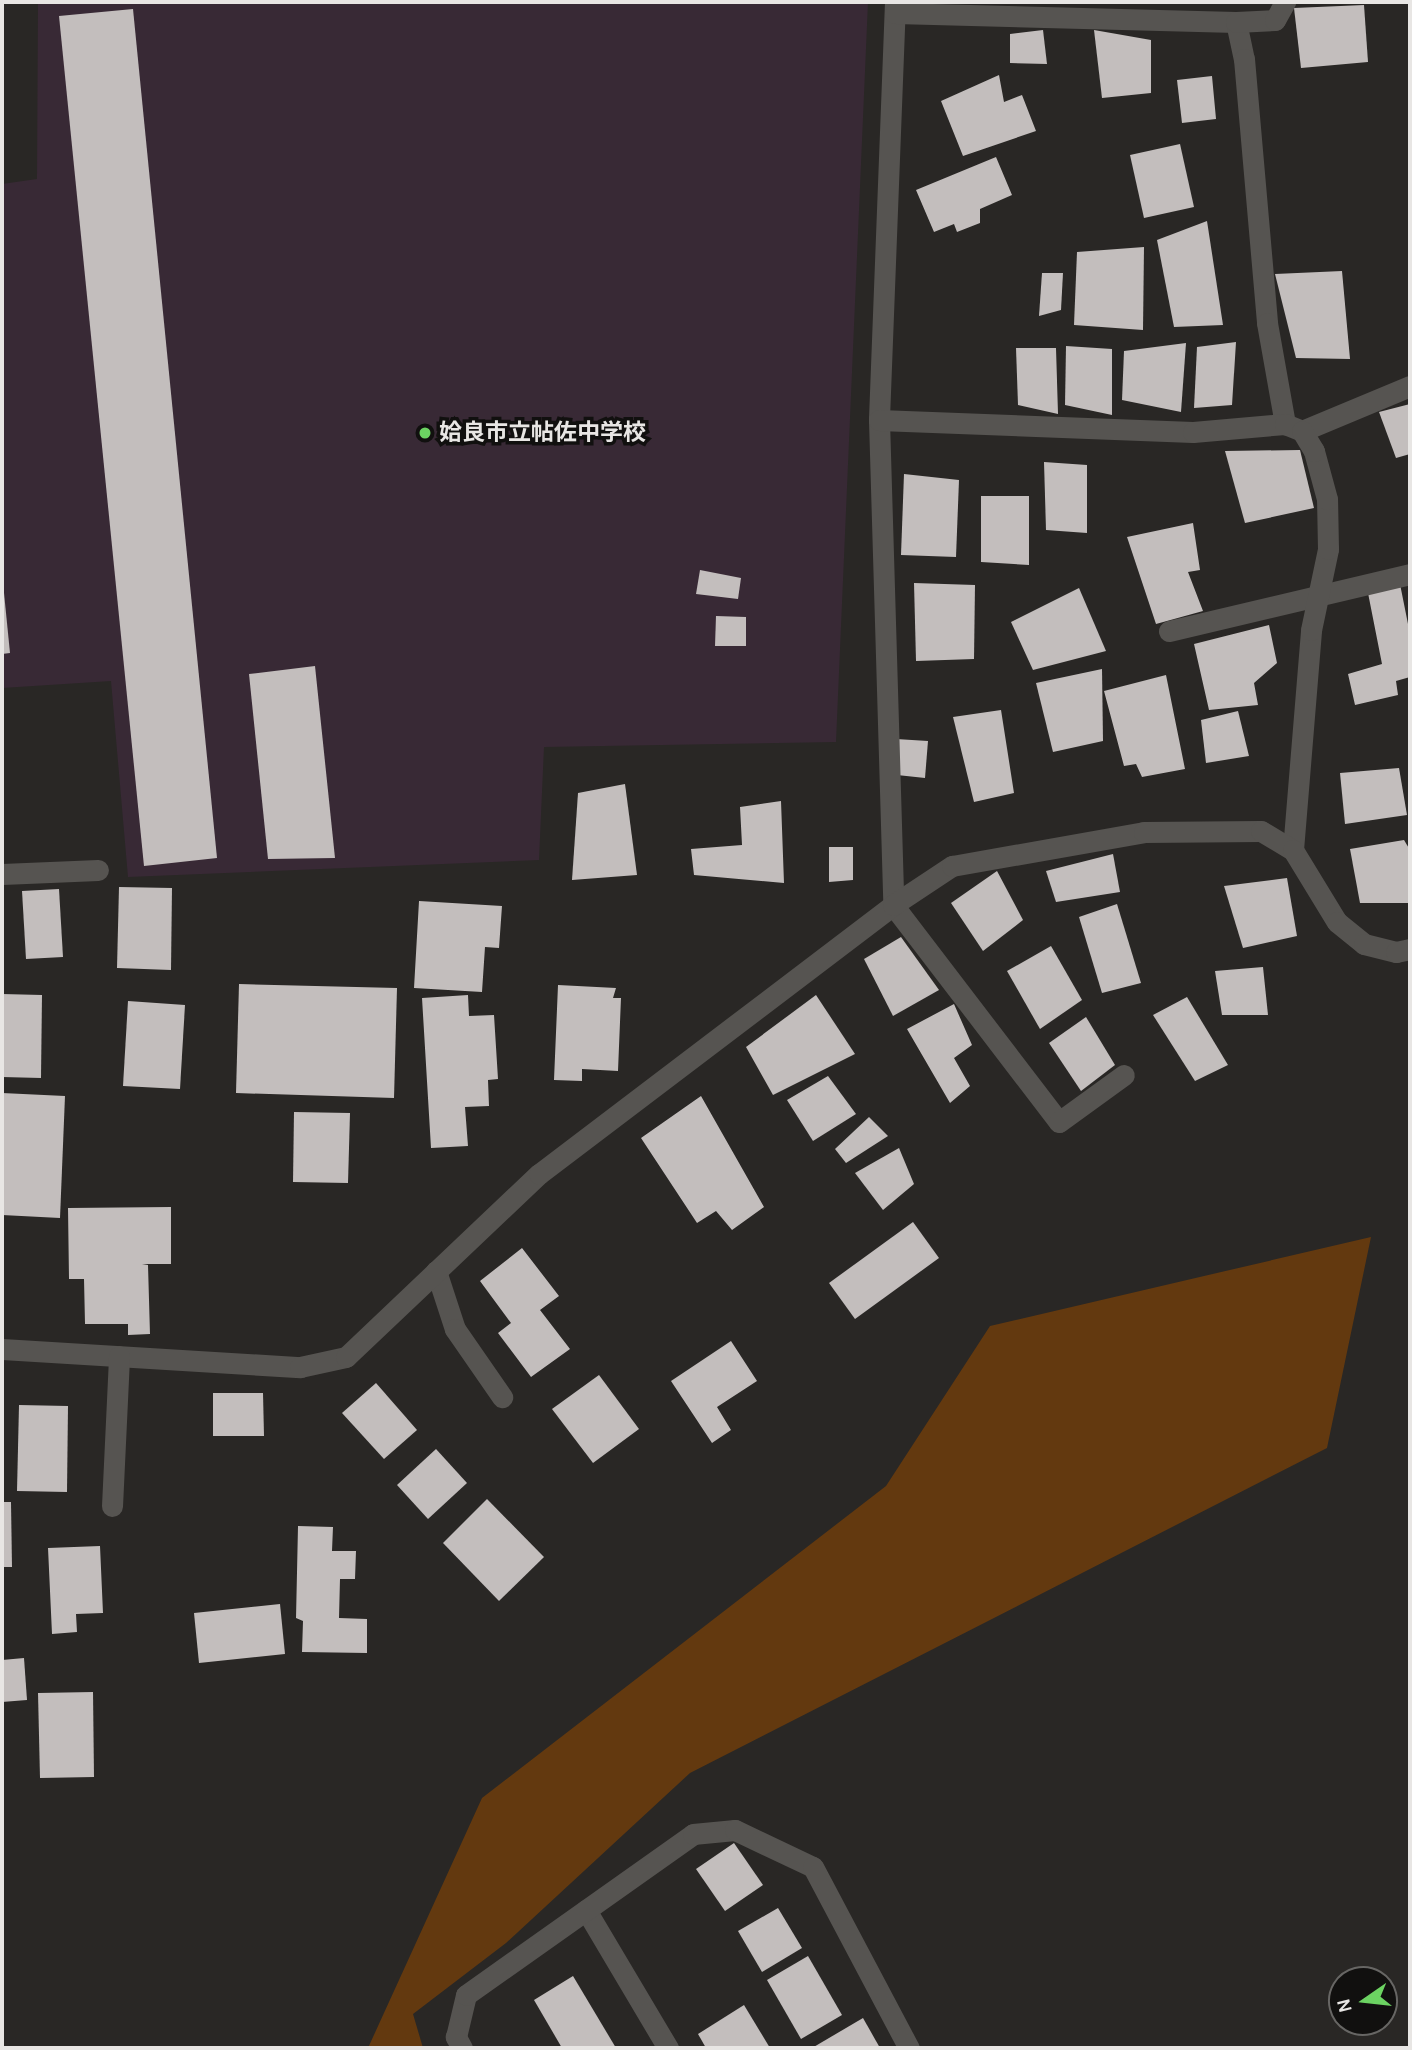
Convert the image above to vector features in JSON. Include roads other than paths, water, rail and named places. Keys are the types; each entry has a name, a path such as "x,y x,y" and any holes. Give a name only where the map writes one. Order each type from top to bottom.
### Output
{"street":[{"path":"1124,1075 1059,1122 893,905 879,420 895,8 1236,23 1275,20 1285,2"},
{"path":"1236,23 1244,59 1267,323 1294,427 1314,451 1327,499 1328,549 1317,596 1293,850"},
{"path":"879,420 1193,432 1294,427 1410,386"},
{"path":"1169,631 1410,573"},
{"path":"2,1349 300,1367 346,1357 539,1174 893,905 952,866 1144,832 1261,831 1293,850 1337,922 1364,944 1396,952 1410,949"},
{"path":"2,874 97,870"},
{"path":"436,1271 455,1329 502,1397"},
{"path":"112,1506 119,1356"},
{"path":"462,2048 456,2037 466,1995 693,1835 735,1830 813,1867 909,2048"},
{"path":"586,1910 668,2048"}],"place":[{"name":"姶良市立帖佐中学校","path":"425,433"}]}
